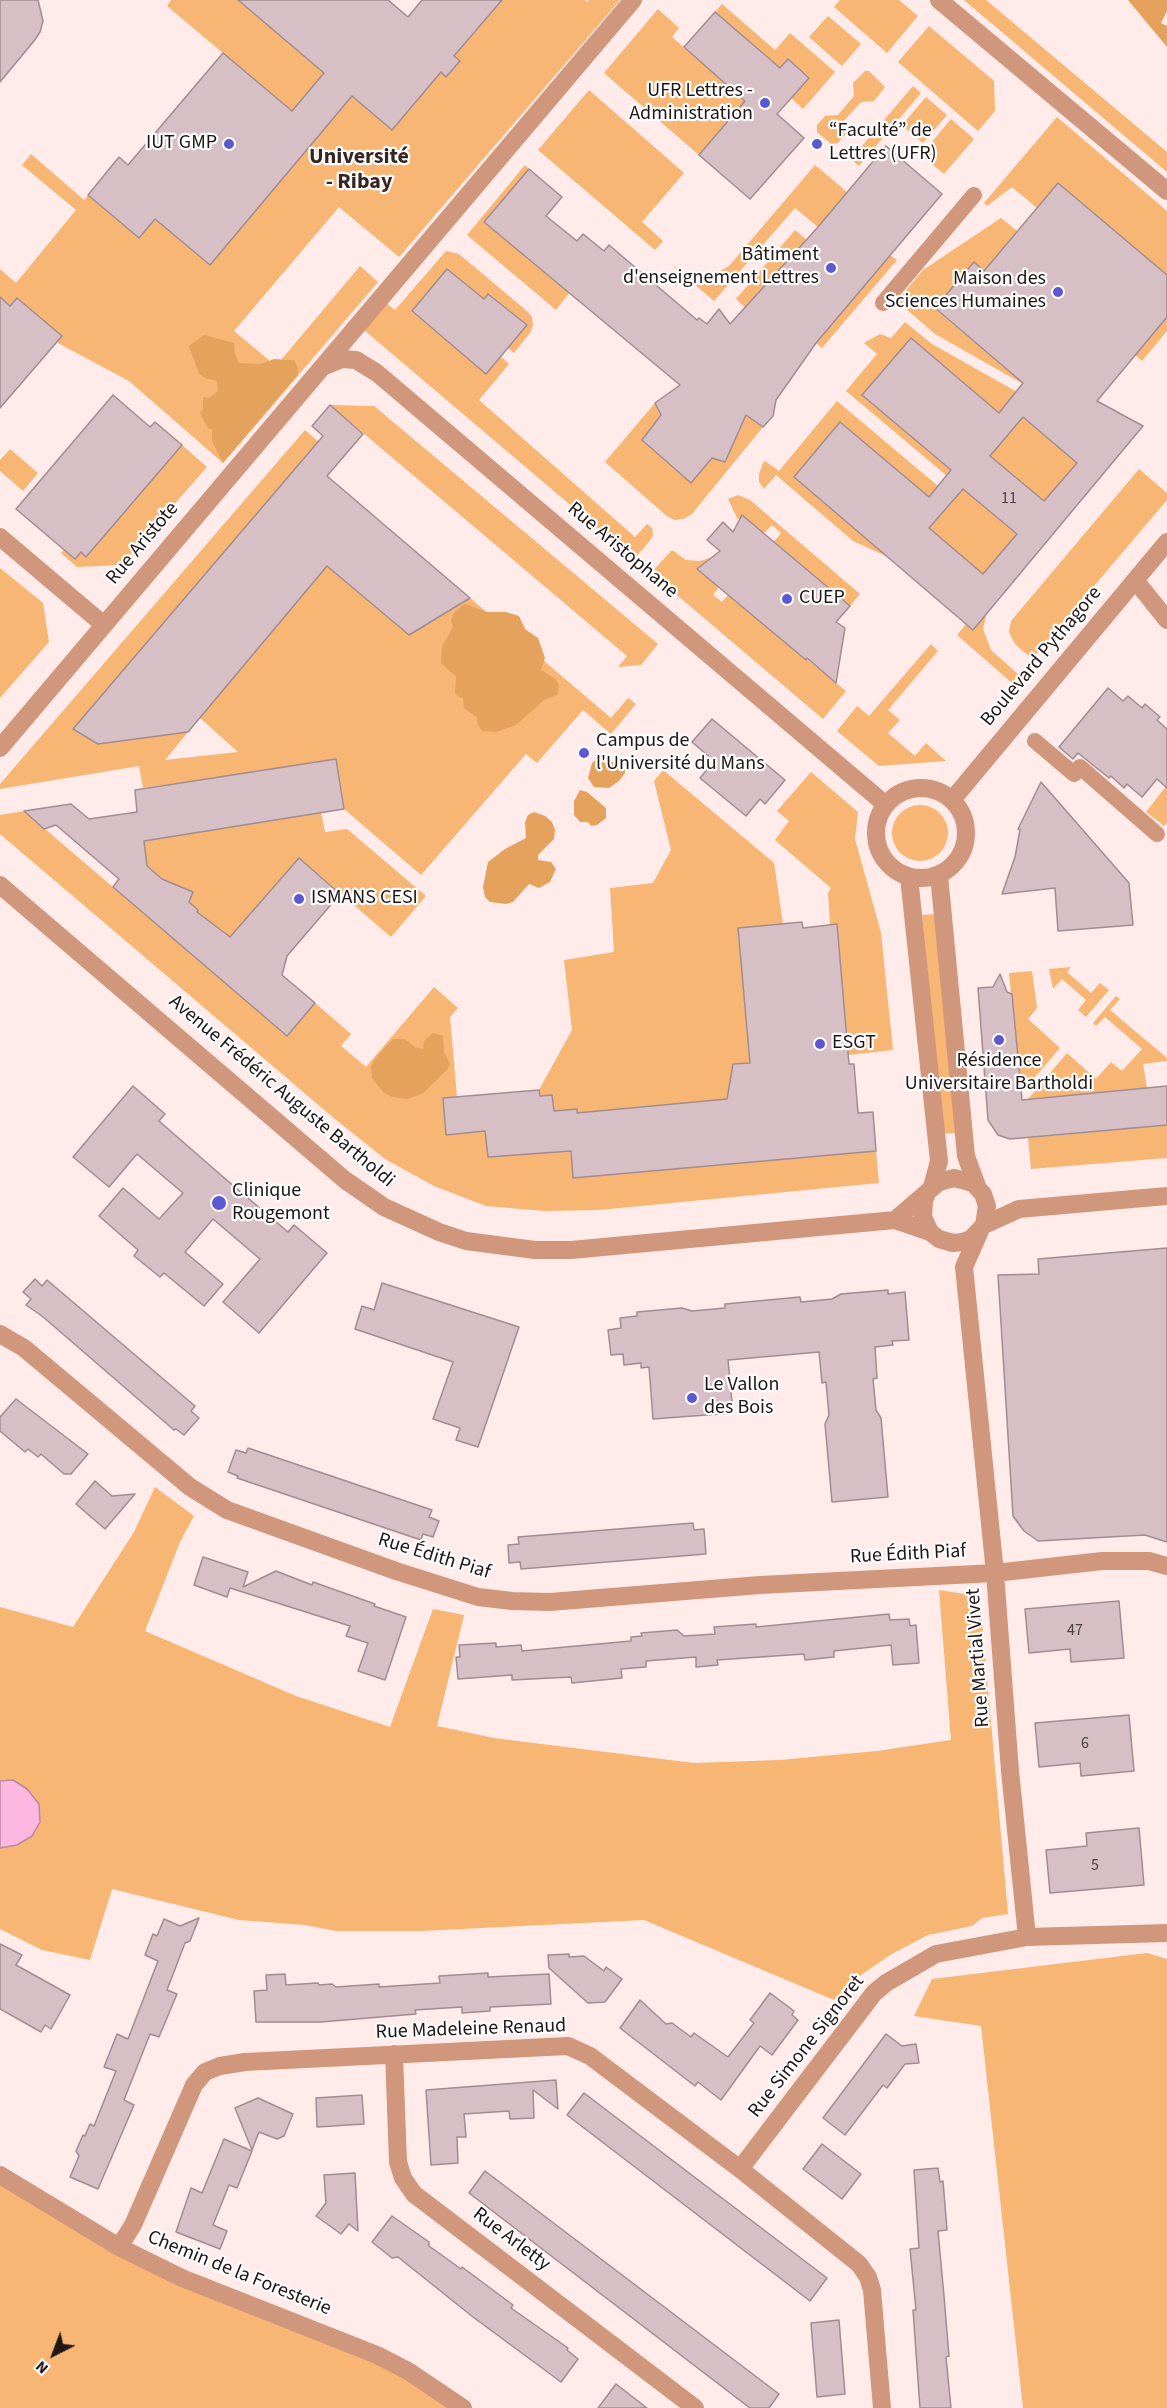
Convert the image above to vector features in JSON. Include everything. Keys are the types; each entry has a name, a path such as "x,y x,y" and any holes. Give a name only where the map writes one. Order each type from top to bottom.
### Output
{"street":[{"name":"Rue Aristote","path":"0,748 633,0"},
{"path":"939,0 1167,191"},
{"path":"883,303 974,195"},
{"name":"Rue Aristophane","path":"321,369 342,359 356,360 377,373 886,805"},
{"path":"0,537 104,625"},
{"name":"Boulevard Pythagore","path":"952,800 1167,542"},
{"path":"1135,580 1167,620"},
{"path":"1035,741 1074,774 1080,767 1158,834"},
{"path":"914,789 938,792 952,800 964,819 966,831 966,843 954,864 939,875 924,879 909,877 896,871 886,862 877,843 877,823 886,805 898,794 914,789"},
{"path":"939,875 966,1156 987,1206 982,1229"},
{"path":"909,877 939,1161 924,1201 923,1217 935,1235 964,1268"},
{"name":"Avenue Frédéric Auguste Bartholdi","path":"0,885 345,1180 384,1207 439,1232 466,1241 536,1250 571,1250 895,1220 953,1243 963,1242 1020,1209 1167,1196"},
{"name":"Avenue Frédéric Auguste Bartholdi","path":"895,1220 930,1190 946,1179 954,1178 964,1179 980,1190 1020,1209"},
{"name":"Rue Martial Vivet","path":"982,1229 964,1268 995,1573 1010,1771 1027,1937"},
{"name":"Rue Édith Piaf","path":"0,1334 24,1348 190,1487 228,1510 396,1571 478,1597 550,1602 760,1585 995,1573 1102,1561 1149,1561 1167,1566"},
{"name":"Rue Simone Signoret","path":"740,2169 866,2002 886,1983 936,1954 1027,1937 1167,1933"},
{"name":"Rue Madeleine Renaud","path":"119,2247 133,2225 194,2085 205,2072 220,2066 245,2062 568,2046 590,2056 740,2169 860,2264 868,2277 872,2290 882,2408"},
{"name":"Rue Arletty","path":"394,2054 398,2163 403,2178 414,2194 695,2408"},
{"name":"Chemin de la Foresterie","path":"0,2175 119,2247 182,2278 377,2355 408,2371 464,2408"}],"shaded area":[{"path":"171,0 238,0 324,73 292,111 167,6"},
{"path":"502,0 585,0 587,2 589,0 620,0 399,257 339,207 234,331 276,366 360,266 378,282 223,463 129,381 56,342 61,336 17,298 10,306 0,297 0,269 16,283 76,210 22,165 31,154 84,200 88,195 139,238 155,219 210,264 352,96 436,41 458,52"},
{"path":"840,0 899,0 918,16 887,53 834,7"},
{"path":"964,0 986,0 1167,152 1167,172"},
{"path":"1128,0 1167,0 1167,11 1161,23 1167,26 1167,47"},
{"path":"722,4 775,50 790,33 835,72 803,109 791,98 809,77 788,60 780,68 715,12"},
{"path":"658,9 679,28 672,37 745,101 699,155 604,73"},
{"path":"828,16 861,44 842,66 809,37"},
{"path":"929,26 994,81 995,111 978,131 898,62"},
{"path":"865,71 869,71 885,87 874,101 861,102 844,121 846,134 838,143 831,144 817,132 817,125 825,116 838,115 854,96 853,83"},
{"path":"913,86 921,93 859,166 851,159"},
{"path":"589,90 684,173 642,222 663,241 655,250 538,150"},
{"path":"926,97 947,115 923,143 902,125"},
{"path":"1057,117 1167,211 1167,275 1058,183 1037,208 1012,187 987,206 984,203"},
{"path":"951,119 974,139 944,174 921,155"},
{"path":"525,165 529,169 485,222 570,292 556,310 467,235"},
{"path":"815,165 847,192 818,227 795,208 714,301 672,265 683,272 699,275 715,274 729,266"},
{"path":"1001,218 1017,231 984,271 973,263 935,309 1005,368 1041,326 1023,384 935,334 897,301 923,270"},
{"path":"795,230 807,240 748,310 736,299"},
{"path":"446,251 459,254 528,312 532,317 533,326 530,333 514,353 508,348 527,325 489,294 484,299 447,269 412,312 486,374 501,357 509,364 479,400 635,537 647,524 652,528 653,535 649,542 634,559 364,330 386,303 395,310"},
{"path":"890,255 897,260 822,348 816,343"},
{"path":"1167,317 1167,331 1142,361 1135,355"},
{"path":"905,322 932,344 1017,392 999,413 911,338 863,394 951,470 947,476 846,391 877,354 864,343 880,334 891,338"},
{"path":"204,335 234,343 239,363 261,364 274,359 294,360 298,368 298,375 223,463 212,441 212,429 208,428 200,413 203,410 203,397 209,398 218,391 217,381 199,374 189,346"},
{"path":"837,401 938,486 929,498 840,422 794,477 888,557 853,541 776,475 764,489 759,482 763,463 765,461 779,471"},
{"path":"655,403 661,415 642,440 691,483 712,458 725,462 746,415 763,427 691,515 683,519 675,520 668,517 605,462"},
{"path":"330,405 374,406 658,644 641,665 618,667 627,656"},
{"path":"1023,417 1077,463 1044,501 990,456"},
{"path":"305,430 329,451 73,730 98,744 188,732 165,760 238,752 200,718 327,566 409,635 470,598 611,718 628,698 636,704 611,734 583,710 537,763 526,754 421,875 344,809 336,760 199,780 192,785 190,781 143,788 139,766 0,789 0,784"},
{"path":"182,445 207,467 121,565 77,567 61,553 64,549 81,552 86,557"},
{"path":"10,449 38,473 23,491 0,471 0,460"},
{"path":"1139,469 1167,493 1167,500 1032,659 1015,644 1009,632 1011,621"},
{"path":"963,489 1017,534 983,574 929,528"},
{"path":"738,495 750,500 860,594 850,606 774,542 781,533 772,525 764,533 743,516 740,520 737,518 728,499"},
{"path":"672,550 686,560 700,561 712,557 697,569 719,587 713,595 722,602 728,595 846,691 823,719 651,573"},
{"path":"0,568 43,603 49,642 0,698"},
{"path":"466,604 487,612 506,612 519,616 525,629 538,638 545,658 541,670 556,679 559,686 557,695 544,700 516,725 496,732 482,731 477,717 464,708 463,698 457,696 455,692 456,677 441,663 442,647 453,627 451,620 454,613"},
{"path":"987,612 983,629 991,650 1019,675 1012,683 957,635 966,624 973,629"},
{"path":"931,644 938,651 888,710 900,720 888,733 915,756 926,743 946,761 879,766 837,731 857,706 869,716"},
{"path":"599,757 613,762 618,757 625,767 625,773 619,781 609,788 594,787 588,778 592,763"},
{"path":"663,770 774,863 783,924 738,928 750,1063 733,1064 727,1099 577,1113 577,1109 554,1111 552,1095 540,1096 539,1090 572,1030 564,960 614,952 610,888 653,883 671,850 654,781"},
{"path":"811,772 858,812 855,839 881,933 893,1050 848,1055 830,925 828,893 831,888 775,840 789,821 777,811"},
{"path":"1167,785 1167,823 1164,826 1146,812"},
{"path":"580,790 587,792 606,808 606,818 597,825 591,826 588,822 580,822 574,815 574,801"},
{"path":"920,805 931,807 940,813 946,822 948,833 946,844 940,853 931,859 920,861 909,859 900,853 894,844 892,833 894,822 900,813 909,807"},
{"path":"24,811 287,1036 315,1003 351,1034 341,1046 366,1067 434,987 458,1008 450,1017 457,1097 447,1135 485,1131 488,1157 543,1153 569,1139 573,1177 876,1151 879,1183 599,1210 544,1211 486,1206 434,1186 385,1159 335,1119 0,834 0,815"},
{"path":"321,812 325,832 347,829 426,896 391,937 299,858 246,918 237,943 197,912 198,910 189,902 193,892 162,879 140,860 144,841"},
{"path":"534,812 545,816 552,822 555,830 554,839 538,855 538,860 551,862 556,869 550,882 539,888 529,884 513,902 506,904 490,902 485,897 483,887 488,862 505,849 526,838 525,822 528,815"},
{"path":"936,914 957,1133 943,1134 922,915"},
{"path":"1071,967 1067,972 1091,993 1100,983 1109,990 1086,1017 1078,1010 1086,1000 1062,979 1053,989 1049,969"},
{"path":"1032,971 1037,1008 1028,1019 1060,1048 1021,1093 1009,973"},
{"path":"1116,996 1120,999 1110,1010 1167,1058 1167,1061 1143,1064 1147,1088 1028,1099 1067,1053 1096,1079 1111,1062 1122,1071 1142,1049 1105,1017 1096,1026 1093,1023"},
{"path":"433,1033 443,1036 444,1052 450,1064 447,1070 423,1093 416,1096 407,1099 392,1097 384,1093 372,1078 371,1066 377,1056 393,1039 405,1039 415,1047 423,1049 424,1041"},
{"path":"1167,1125 1167,1158 1031,1169 1028,1138"},
{"path":"155,1487 194,1516 180,1542 145,1631 296,1696 390,1727 433,1609 464,1615 437,1726 494,1738 694,1763 780,1760 877,1751 951,1740 939,1590 971,1595 981,1610 1008,1914 982,1918 972,1926 928,1935 890,1955 851,1982 834,2000 644,1920 422,1931 336,1931 305,1925 239,1920 112,1889 90,1960 42,1950 0,1929 0,1607 73,1627 134,1532"},
{"path":"13,1780 27,1789 39,1804 40,1822 32,1836 17,1845 0,1848 0,1781"},
{"path":"1147,1953 1167,1959 1167,2408 1023,2408 981,2026 914,2016 932,1979"},
{"path":"0,2175 119,2247 310,2327 463,2408 0,2408"}],"building":[{"path":"0,0 38,0 43,21 34,41 0,82"},
{"name":"IUT GMP","path":"238,0 388,0 408,17 422,0 502,0 454,56 460,61 446,77 441,72 392,130 352,96 210,265 155,219 139,238 88,195 119,157 128,165 223,53 292,111 324,73"},
{"name":"UFR Lettres - Administration","path":"715,12 780,68 788,59 809,78 777,114 804,138 750,199 699,155 745,101 684,47"},
{"path":"886,146 942,194 816,343 776,400 773,416 763,427 746,415 725,462 712,458 691,483 642,440 661,415 655,403 680,385 484,222 529,169 562,197 546,216 577,241 583,234 604,251 609,245 697,320 699,318 707,324 719,309 730,324 818,227"},
{"path":"1058,183 1167,275 1167,317 1097,401 1143,426 973,630 794,477 840,422 929,497 951,470 862,395 911,338 999,413 1023,383 935,308 974,262 984,271","holes":["1023,417 1077,463 1044,501 990,456","963,489 1017,534 983,574 929,528"]},
{"path":"447,269 484,299 488,294 527,325 486,374 412,311"},
{"path":"0,297 10,306 17,298 62,336 0,408"},
{"path":"113,395 150,427 155,422 182,445 86,557 81,552 75,559 16,509"},
{"path":"330,405 363,434 327,476 470,598 409,635 327,566 188,732 98,744 73,729 323,436 312,426"},
{"name":"CUEP","path":"742,515 850,606 836,622 845,628 836,683 697,569 720,551 707,540 723,522 733,532"},
{"path":"1108,688 1123,701 1128,696 1142,708 1145,704 1160,717 1157,720 1167,729 1167,788 1157,779 1142,797 1127,784 1124,788 1111,776 1109,778 1078,753 1073,759 1059,747"},
{"path":"712,719 785,780 765,804 760,799 746,816 700,778 714,761 692,742"},
{"name":"ISMANS CESI","path":"336,759 344,809 144,841 147,866 162,879 193,892 189,902 198,910 197,912 230,937 299,858 340,894 287,956 282,975 315,1003 287,1036 113,887 119,879 56,825 44,829 24,811 71,804 89,819 137,812 135,790"},
{"path":"1041,782 1129,883 1133,925 1058,931 1055,888 1002,894 1015,857 1020,830 1018,829"},
{"name":"ESGT","path":"802,922 803,928 837,924 849,1064 854,1064 858,1113 873,1112 876,1151 573,1178 571,1151 488,1157 485,1131 446,1135 443,1098 539,1090 540,1096 552,1095 554,1111 577,1109 577,1113 727,1099 733,1064 750,1063 738,928"},
{"name":"Résidence Universitaire Bartholdi","path":"1000,974 1007,992 1012,994 1022,1100 1167,1086 1167,1125 1010,1139 998,1135 988,1120 978,988 993,987"},
{"name":"Clinique Rougemont","path":"133,1086 165,1114 159,1121 222,1176 288,1232 294,1225 327,1253 259,1333 223,1302 260,1259 213,1219 185,1252 223,1284 204,1306 164,1273 160,1277 134,1256 138,1250 99,1216 123,1188 159,1219 183,1193 137,1154 109,1187 73,1157"},
{"path":"1167,1248 1167,1542 1145,1535 1038,1541 1024,1531 1013,1516 998,1275 1039,1274 1038,1259"},
{"path":"35,1279 42,1286 47,1280 195,1406 191,1411 199,1418 184,1435 174,1430 42,1316 26,1305 31,1299 23,1292"},
{"path":"382,1283 519,1327 478,1447 456,1440 460,1428 433,1419 453,1362 355,1329 362,1306 374,1310"},
{"name":"Le Vallon des Bois","path":"888,1290 888,1294 905,1292 909,1340 892,1341 893,1345 875,1347 877,1378 873,1379 876,1410 881,1418 888,1497 832,1502 825,1424 829,1415 826,1382 822,1383 819,1352 728,1360 733,1413 653,1419 649,1367 641,1368 641,1363 624,1365 623,1354 611,1355 608,1330 621,1328 620,1318 637,1316 637,1312 682,1308 692,1311 725,1308 725,1304 800,1297 801,1302 832,1299 841,1294"},
{"path":"16,1399 88,1454 71,1474 64,1474 41,1454 38,1457 28,1449 25,1452 0,1431 0,1417"},
{"path":"248,1448 432,1510 429,1517 439,1521 433,1537 423,1534 421,1540 237,1478 238,1476 228,1472 236,1450 246,1453"},
{"path":"95,1481 112,1496 135,1494 105,1529 76,1504"},
{"path":"693,1523 694,1530 704,1529 706,1554 521,1569 520,1562 509,1563 508,1545 519,1544 518,1537"},
{"path":"203,1557 248,1572 243,1587 276,1571 312,1585 313,1582 406,1617 385,1680 358,1671 368,1643 346,1636 350,1626 230,1588 227,1597 194,1585"},
{"path":"1119,1601 1124,1658 1071,1662 1070,1649 1029,1653 1025,1609"},
{"path":"889,1614 890,1620 909,1619 910,1626 916,1625 919,1663 893,1665 891,1645 834,1651 834,1657 805,1660 804,1654 717,1660 718,1665 696,1667 696,1657 646,1661 646,1667 621,1669 622,1678 572,1683 571,1677 512,1680 512,1675 458,1679 456,1657 460,1657 459,1645 496,1643 496,1647 521,1645 522,1651 631,1641 631,1637 642,1636 641,1633 677,1630 684,1636 715,1634 714,1627 756,1624 756,1627"},
{"path":"1129,1715 1134,1771 1081,1776 1080,1763 1039,1767 1035,1723"},
{"path":"1139,1828 1144,1885 1050,1893 1046,1850 1087,1846 1086,1833"},
{"path":"199,1918 190,1941 185,1943 167,1990 177,1994 159,2037 150,2034 124,2100 134,2105 98,2189 70,2177 79,2156 76,2151 90,2124 94,2126 116,2071 104,2067 117,2034 128,2039 158,1961 145,1955 153,1934 157,1936 164,1919 180,1926"},
{"path":"0,1944 22,1955 16,1965 70,1995 51,2029 45,2025 41,2032 0,2009"},
{"path":"569,1954 569,1957 584,1956 604,1971 606,1967 622,1979 605,2002 588,2003 549,1968 548,1955"},
{"path":"488,1973 488,1977 549,1974 551,2004 490,2007 490,2011 462,2013 462,2007 415,2010 416,2014 321,2022 256,2022 254,1991 267,1990 266,1975 285,1974 286,1985 318,1983 319,1985 332,1984 336,1987 379,1984 379,1987 440,1983 439,1976"},
{"path":"770,1993 794,2011 792,2015 798,2020 772,2055 760,2046 721,2100 698,2082 695,2086 620,2028 640,2000 666,2024 672,2023 691,2037 694,2033 728,2057 754,2023 750,2020"},
{"path":"886,2034 902,2046 916,2044 919,2063 905,2064 887,2088 883,2085 845,2135 823,2118"},
{"path":"556,2080 558,2109 533,2090 534,2118 510,2119 509,2111 464,2114 466,2137 457,2137 458,2163 431,2165 426,2090"},
{"path":"584,2093 827,2278 810,2301 567,2115"},
{"path":"362,2095 364,2124 317,2127 316,2098"},
{"path":"258,2098 293,2114 284,2136 277,2139 259,2132 252,2150 235,2108"},
{"path":"224,2139 252,2151 237,2188 229,2185 213,2225 227,2231 220,2249 176,2232 191,2188 202,2193"},
{"path":"822,2144 861,2174 842,2199 803,2169"},
{"path":"938,2168 940,2182 943,2181 947,2230 938,2231 949,2356 946,2357 951,2408 920,2408 913,2310 916,2310 910,2249 919,2248 914,2170"},
{"path":"485,2171 779,2394 769,2408 750,2408 469,2193"},
{"path":"355,2173 358,2231 349,2224 341,2234 316,2216 326,2203 324,2175"},
{"path":"392,2216 429,2242 429,2246 513,2305 511,2308 568,2348 567,2350 578,2359 561,2382 473,2317 398,2257 392,2258 372,2242"},
{"path":"839,2320 845,2394 817,2397 811,2323"},
{"path":"616,2384 647,2408 598,2408"}],"place":[{"name":"UFR Lettres - Administration","path":"765,103"},
{"name":"IUT GMP","path":"229,144"},
{"name":"“Faculté” de Lettres (UFR)","path":"817,144"},
{"name":"Bâtiment d'enseignement Lettres","path":"831,268"},
{"name":"Maison des Sciences Humaines","path":"1058,292"},
{"name":"CUEP","path":"787,599"},
{"name":"Campus de l'Université du Mans","path":"584,753"},
{"name":"ISMANS CESI","path":"299,899"},
{"name":"Résidence Universitaire Bartholdi","path":"999,1040"},
{"name":"ESGT","path":"820,1044"},
{"name":"Clinique Rougemont","path":"219,1203"},
{"name":"Le Vallon des Bois","path":"692,1398"}],"district":[{"name":"Université - Ribay","path":"359,170"}]}
